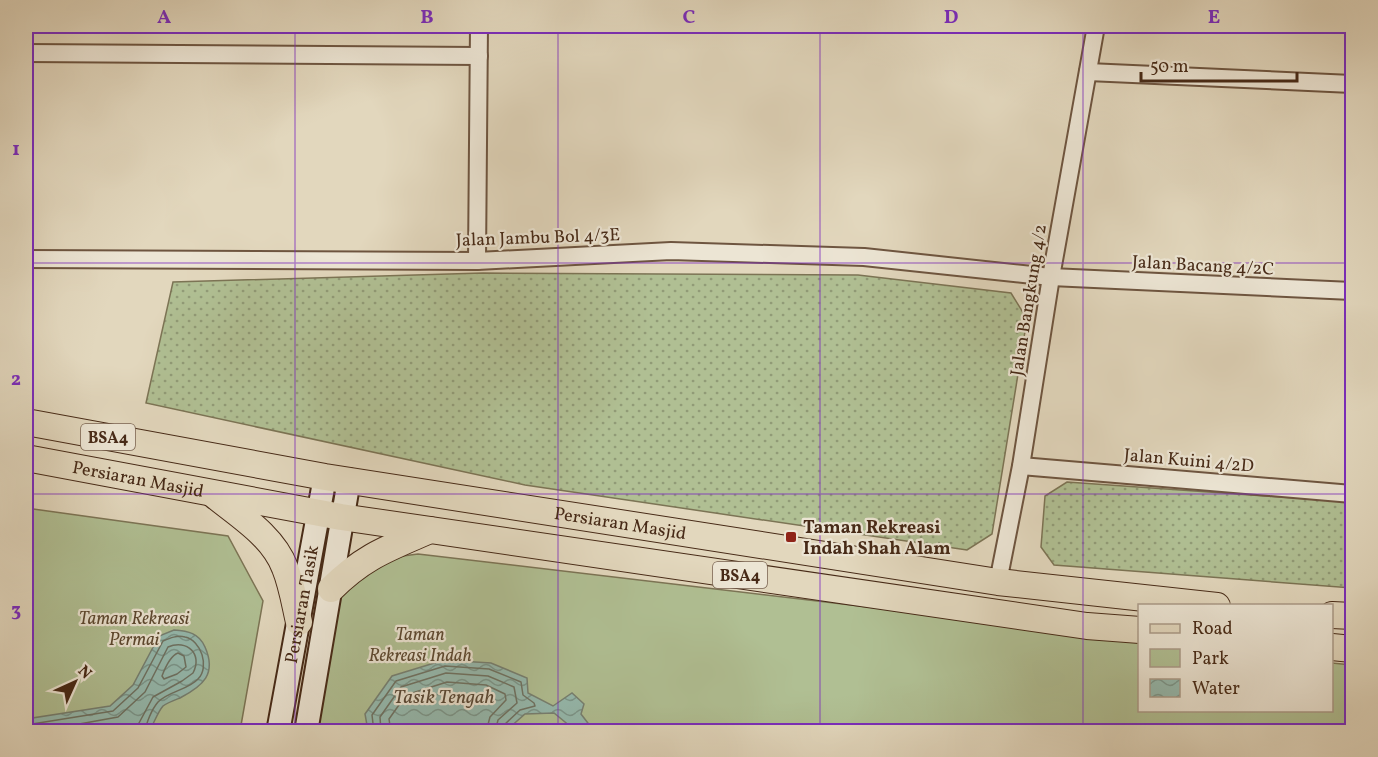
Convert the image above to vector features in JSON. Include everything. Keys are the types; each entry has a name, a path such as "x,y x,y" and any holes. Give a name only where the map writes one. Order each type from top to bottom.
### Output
{"main road":[{"name":"Persiaran Masjid","path":"26,423 337,479 998,582 1199,604"},
{"name":"Persiaran Masjid","path":"26,458 330,515 1087,626 1138,630"},
{"name":"Persiaran Tasik","path":"278,732 299,622 330,515 337,479"},
{"path":"210,492 263,535 273,546 285,568 299,622"},
{"name":"Persiaran Tasik","path":"306,732 331,589 330,515"},
{"path":"331,589 355,567 374,554 431,530"},
{"path":"1333,615 1353,616"},
{"path":"1333,647 1353,648"}],"street":[{"path":"477,261 479,26"},
{"name":"Jalan Bangkung 4/2","path":"998,582 1021,466 1051,277 1096,26"},
{"path":"26,53 479,56"},
{"path":"1088,72 1353,84"},
{"name":"Jalan Jambu Bol 4/3E","path":"26,259 477,261 671,251 864,257 1051,277"},
{"name":"Jalan Bacang 4/2C","path":"1051,277 1353,291"},
{"name":"Jalan Kuini 4/2D","path":"1021,466 1353,494"}],"green space":[{"path":"483,273 858,275 1011,293 1027,319 992,534 967,550 525,485 146,403 173,282"},
{"path":"1067,482 1352,502 1352,588 1054,565 1041,547 1045,496"},
{"name":"Taman Rekreasi Permai","path":"26,508 228,536 263,601 240,731 26,732"},
{"name":"Taman Rekreasi Indah","path":"418,554 1138,639 1138,712 1333,712 1333,663 1352,665 1352,731 318,732 336,597 380,559"}],"water":[{"path":"174,630 188,632 203,642 208,656 208,672 206,678 195,689 163,706 149,731 26,731 26,719 110,706 133,685 159,636"},
{"name":"Tasik Tengah","path":"444,660 491,663 527,678 528,693 553,706 572,693 584,704 581,714 594,731 576,731 554,713 525,714 508,731 368,731 365,714 392,676"}],"place":[{"name":"Taman Rekreasi Indah Shah Alam","path":"791,537"}]}
